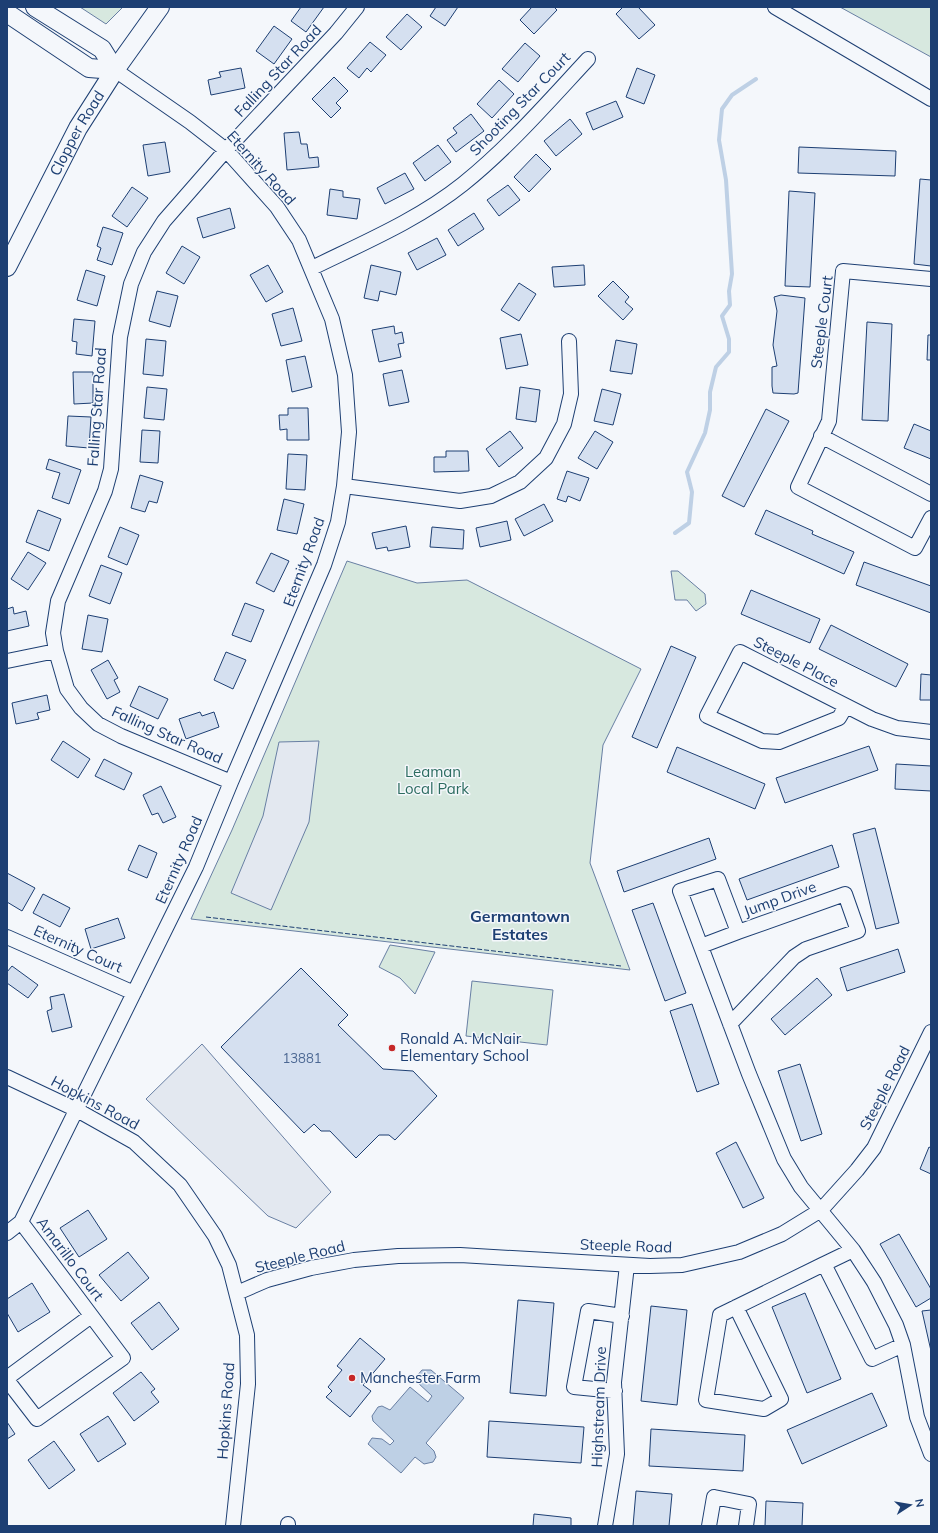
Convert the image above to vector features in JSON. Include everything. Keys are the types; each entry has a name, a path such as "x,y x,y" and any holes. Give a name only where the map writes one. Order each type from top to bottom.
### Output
{"main road":[{"path":"35,7 102,49 115,70"},
{"name":"Clopper Road","path":"7,267 78,128 115,70 160,7"},
{"path":"7,13 89,68 115,70"}],"street":[{"name":"Falling Star Road","path":"231,782 121,736 98,724 81,708 67,689 56,651 53,633 58,601 105,491 111,469 120,337 131,284 144,252 164,221 226,150 336,33 357,7"},
{"path":"775,7 931,99"},
{"name":"Shooting Star Court","path":"312,268 407,221 462,185 510,143 588,59"},
{"name":"Eternity Road","path":"21,1222 196,867 324,565 338,522 344,486 349,432 345,375 332,319 312,268 299,240 278,207 226,150 190,122 115,70"},
{"name":"Steeple Court","path":"931,278 842,271 829,421 798,487 915,548 931,518"},
{"path":"344,486 460,501 491,496 520,482 546,458 564,424 571,394 569,341"},
{"path":"821,436 931,494"},
{"path":"7,661 56,651"},
{"name":"Steeple Place","path":"846,706 839,718 780,742 762,741 707,716 740,652 872,719 897,728 931,732"},
{"name":"Jump Drive","path":"730,1024 794,957 806,948 858,930 845,894 738,932 718,879 680,891 730,1024 784,1159 801,1187 821,1210"},
{"path":"701,946 738,932"},
{"name":"Eternity Court","path":"7,936 134,993"},
{"name":"Steeple Road","path":"237,1293 267,1280 311,1268 354,1260 398,1256 460,1254 627,1265 682,1264 739,1252 782,1234 821,1210 857,1170 874,1148 928,1049 931,1032"},
{"name":"Hopkins Road","path":"7,1077 77,1110 134,1142 180,1185 215,1236 229,1265 246,1335 248,1384 233,1526"},
{"path":"821,1210 853,1250 890,1311 902,1345 908,1382 917,1417 931,1454"},
{"path":"7,1233 21,1222"},
{"name":"Amarillo Court","path":"21,1222 123,1358 37,1419 7,1379 91,1316"},
{"path":"736,1307 781,1399 764,1409 706,1400 720,1315 736,1307 853,1250"},
{"path":"824,1264 872,1359 902,1345"},
{"name":"Highstream Drive","path":"605,1526 617,1454 615,1391 627,1265"},
{"path":"615,1391 574,1387 588,1311 622,1316"},
{"path":"709,1526 714,1497 750,1504 746,1526"}],"green space":[{"path":"80,7 123,7 106,24"},
{"path":"840,7 931,7 931,57"},
{"name":"Leaman Local Park","path":"347,561 417,583 467,580 641,669 603,745 590,863 630,970 191,919 232,830"},
{"path":"671,571 678,571 705,594 706,604 696,611 687,600 675,600"},
{"path":"390,945 435,952 415,994 400,978 379,967"},
{"path":"472,981 553,990 547,1045 466,1036"}],"shaded area":[{"path":"319,741 309,822 271,910 231,893 263,816 279,742"},
{"path":"202,1044 331,1192 296,1228 268,1216 146,1099"}],"water":[{"path":"422,1370 431,1370 464,1398 426,1443 434,1451 436,1457 433,1462 424,1464 415,1457 401,1473 368,1444 372,1438 382,1439 390,1445 394,1441 373,1421 372,1416 378,1407 382,1406 390,1410 410,1387 428,1402 432,1396 417,1382 416,1377"}],"building":[{"path":"301,7 324,7 306,32 291,21"},
{"path":"436,7 458,7 445,26 430,16"},
{"path":"532,7 554,7 557,10 534,34 520,20"},
{"path":"623,7 638,7 655,25 639,39 616,14"},
{"path":"407,14 422,27 401,50 386,37"},
{"path":"274,26 292,39 274,64 256,51"},
{"path":"370,42 386,55 371,72 367,68 359,78 347,68"},
{"path":"525,43 540,56 518,82 502,69"},
{"path":"241,68 245,88 211,95 208,80 221,77 219,72"},
{"path":"637,68 655,75 644,104 626,97"},
{"path":"334,77 348,91 336,103 341,108 331,118 312,99"},
{"path":"499,80 514,94 492,118 477,104"},
{"path":"616,101 623,117 593,130 586,113"},
{"path":"471,114 484,131 456,152 447,140 457,133 453,128"},
{"path":"570,119 582,134 556,156 544,141"},
{"path":"299,132 301,144 307,144 309,158 318,157 319,167 287,170 284,133"},
{"path":"165,142 170,172 148,176 143,145"},
{"path":"438,145 451,162 425,181 413,163"},
{"path":"799,147 896,151 895,176 798,173"},
{"path":"536,154 551,169 529,192 514,177"},
{"path":"405,173 414,189 385,204 377,188"},
{"path":"920,179 931,180 931,266 914,264"},
{"path":"508,185 520,200 499,216 487,200"},
{"path":"132,187 148,198 127,227 112,216"},
{"path":"330,189 343,191 343,197 360,199 357,219 327,215"},
{"path":"789,191 815,193 810,287 785,286"},
{"path":"230,208 235,228 203,238 197,218"},
{"path":"474,213 484,229 458,246 448,230"},
{"path":"103,227 123,233 112,265 97,260 101,248 97,246"},
{"path":"437,238 446,255 417,270 408,253"},
{"path":"182,246 200,257 184,284 166,273"},
{"path":"268,265 283,292 266,302 250,275"},
{"path":"371,265 401,272 396,295 380,291 378,301 364,298"},
{"path":"584,265 585,285 554,287 552,267"},
{"path":"86,270 105,276 97,306 77,300"},
{"path":"613,281 629,297 625,302 633,309 623,320 598,296"},
{"path":"519,283 536,294 519,321 501,310"},
{"path":"157,291 178,296 170,327 149,321"},
{"path":"781,295 805,298 798,393 794,394 773,393 772,386 772,367 777,366 773,345 777,311 774,297"},
{"path":"293,308 302,341 281,346 272,314"},
{"path":"74,319 95,321 92,356 76,354 77,342 72,341"},
{"path":"867,322 892,324 888,421 862,420"},
{"path":"394,326 395,334 402,332 404,343 398,344 401,357 379,362 372,330"},
{"path":"521,334 528,365 506,369 500,338"},
{"path":"928,335 931,335 931,360 927,360"},
{"path":"146,339 166,341 163,376 143,374"},
{"path":"616,340 637,344 632,374 610,371"},
{"path":"305,356 312,387 292,392 286,360"},
{"path":"402,370 409,402 389,406 383,374"},
{"path":"73,372 93,372 93,403 74,404"},
{"path":"147,387 167,389 164,420 144,418"},
{"path":"520,387 540,390 536,422 516,419"},
{"path":"602,389 621,394 613,425 594,421"},
{"path":"288,408 308,408 309,440 287,440 287,429 280,430 279,415 288,415"},
{"path":"766,409 789,421 744,507 722,496"},
{"path":"68,416 91,417 89,448 66,446"},
{"path":"914,424 931,431 931,459 904,448"},
{"path":"142,430 160,431 158,463 140,462"},
{"path":"510,431 523,448 499,467 486,449"},
{"path":"595,431 613,442 597,469 578,458"},
{"path":"446,451 468,451 469,471 434,472 434,457 446,457"},
{"path":"288,454 307,455 305,490 286,489"},
{"path":"49,459 81,470 69,504 52,498 60,473 46,469"},
{"path":"567,471 589,478 580,501 568,496 566,502 557,499"},
{"path":"140,475 163,482 157,503 149,501 145,512 131,508"},
{"path":"284,499 304,504 297,534 277,530"},
{"path":"544,504 553,521 524,536 515,519"},
{"path":"38,510 61,519 49,551 26,542"},
{"path":"766,510 813,531 812,534 854,552 844,574 755,534"},
{"path":"507,521 511,540 480,547 476,528"},
{"path":"406,526 410,547 388,551 387,547 376,549 372,533"},
{"path":"120,527 139,535 127,565 108,557"},
{"path":"432,527 464,530 463,549 430,547"},
{"path":"28,552 46,563 28,590 11,579"},
{"path":"271,553 289,561 274,592 256,583"},
{"path":"864,562 931,586 931,613 856,585"},
{"path":"101,565 122,573 110,604 89,596"},
{"path":"751,590 820,619 810,643 741,614"},
{"path":"245,603 264,610 251,642 232,635"},
{"path":"13,607 14,614 26,611 29,626 7,631 7,609"},
{"path":"88,615 108,619 102,652 82,649"},
{"path":"831,625 908,664 896,687 819,649"},
{"path":"671,646 696,657 657,748 632,737"},
{"path":"226,652 246,660 233,689 214,680"},
{"path":"108,660 118,678 114,680 120,692 107,699 91,670"},
{"path":"921,674 931,675 931,700 920,700"},
{"path":"139,686 168,699 158,719 130,706"},
{"path":"47,695 50,710 37,713 39,719 16,724 12,703"},
{"path":"200,712 202,716 214,712 219,727 186,739 179,719"},
{"path":"63,741 90,759 78,778 51,760"},
{"path":"869,746 878,770 785,803 776,778"},
{"path":"677,747 765,784 755,809 667,772"},
{"path":"104,759 132,773 124,790 95,776"},
{"path":"896,764 931,766 931,791 895,789"},
{"path":"161,786 176,817 163,823 158,813 152,815 143,795"},
{"path":"875,828 899,923 876,929 853,834"},
{"path":"709,838 716,859 624,892 617,871"},
{"path":"139,845 157,853 147,878 128,870"},
{"path":"832,845 839,867 747,900 739,879"},
{"path":"7,873 35,888 22,911 7,902"},
{"path":"43,894 70,908 60,927 33,913"},
{"path":"653,903 686,993 665,1001 632,910"},
{"path":"118,918 125,938 91,949 85,929"},
{"path":"898,949 905,972 847,991 840,968"},
{"path":"12,966 38,985 28,998 7,983 7,972"},
{"name":"Ronald A. McNair Elementary School","path":"301,968 348,1015 338,1025 383,1069 413,1071 437,1096 395,1140 389,1135 379,1135 356,1158 330,1131 321,1131 314,1124 304,1133 221,1047"},
{"path":"817,978 832,995 785,1035 771,1019"},
{"path":"64,994 72,1027 52,1032 47,1011 52,1009 50,997"},
{"path":"692,1004 719,1084 697,1092 670,1011"},
{"path":"800,1064 822,1134 801,1141 778,1071"},
{"path":"736,1142 764,1198 743,1208 716,1153"},
{"path":"929,1147 931,1148 931,1174 920,1169"},
{"path":"88,1210 107,1239 79,1257 60,1228"},
{"path":"899,1234 931,1289 931,1298 916,1307 880,1244"},
{"path":"128,1252 149,1278 121,1301 99,1275"},
{"path":"32,1283 50,1312 18,1332 7,1313 7,1299"},
{"path":"805,1293 841,1379 807,1393 772,1307"},
{"path":"518,1300 554,1303 546,1396 510,1393"},
{"path":"159,1302 179,1329 152,1350 131,1323"},
{"path":"651,1306 687,1310 677,1405 641,1401"},
{"path":"931,1310 931,1351 922,1311"},
{"name":"Manchester Farm","path":"360,1338 385,1359 363,1385 371,1391 350,1417 326,1397 332,1391 328,1387 342,1370 337,1366"},
{"path":"141,1372 155,1389 151,1392 159,1402 134,1421 113,1393"},
{"path":"872,1393 887,1426 802,1464 787,1430"},
{"path":"108,1416 126,1444 98,1462 80,1434"},
{"path":"489,1421 584,1427 581,1463 487,1457"},
{"path":"7,1422 15,1434 7,1439"},
{"path":"651,1429 745,1435 743,1471 649,1466"},
{"path":"54,1441 75,1470 49,1489 28,1460"},
{"path":"636,1491 672,1494 669,1526 633,1526"},
{"path":"766,1501 803,1503 802,1526 765,1526"},
{"path":"534,1514 571,1518 571,1526 533,1526"}],"waterway":[{"path":"675,533 689,523 692,492 687,472 705,433 710,410 710,392 716,367 729,352 729,339 722,316 730,305 729,291 732,274 726,180 719,140 722,109 732,95 756,79"}],"fence":[{"path":"206,917 621,966"}],"place":[{"name":"Ronald A. McNair Elementary School","path":"392,1048"},
{"name":"Manchester Farm","path":"352,1378"}],"district":[{"name":"Germantown Estates","path":"520,925"}]}
